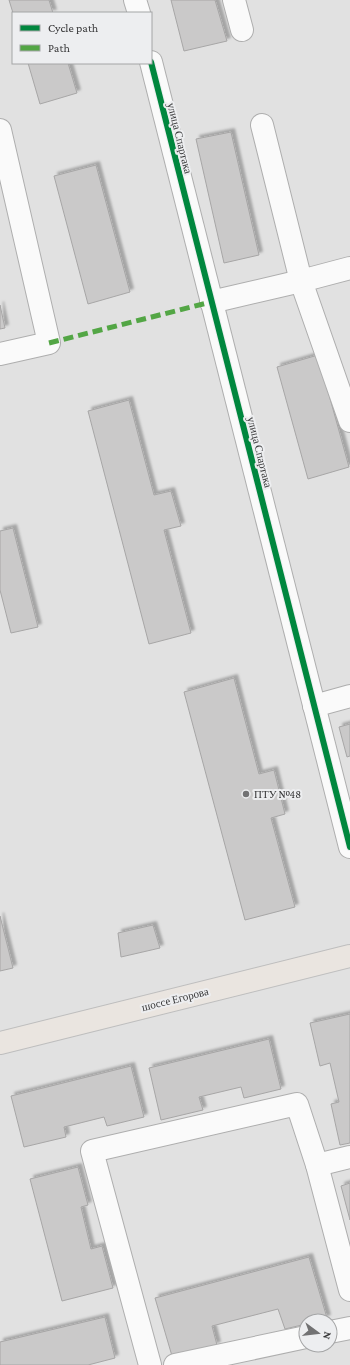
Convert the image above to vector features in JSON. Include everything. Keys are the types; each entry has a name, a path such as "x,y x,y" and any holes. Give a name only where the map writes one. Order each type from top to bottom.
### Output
{"main road":[{"name":"шоссе Егорова","path":"0,1043 350,956"}],"street":[{"path":"135,0 138,12"},
{"path":"234,0 242,30"},
{"name":"улица Спартака","path":"152,64 350,847"},
{"path":"262,126 301,281 348,409"},
{"path":"0,130 4,171 49,343 0,354"},
{"path":"211,302 350,268"},
{"path":"314,706 350,696"},
{"path":"150,1365 92,1151 297,1104 317,1165 350,1290"},
{"path":"317,1165 350,1157"},
{"path":"338,1330 350,1328"},
{"path":"174,1365 298,1339"}],"building":[{"path":"9,0 49,0 53,12 13,12"},
{"path":"171,0 215,0 227,41 184,51"},
{"path":"28,64 68,64 77,93 40,104"},
{"path":"231,132 259,255 224,263 196,139"},
{"path":"96,165 130,292 88,304 54,176"},
{"path":"0,305 5,328 0,329"},
{"path":"318,355 349,467 308,479 277,367"},
{"path":"129,400 154,495 171,491 181,526 164,530 191,633 149,644 88,411"},
{"path":"13,528 38,627 11,633 0,590 0,531"},
{"name":"ПТУ №48","path":"234,678 259,774 274,770 285,814 271,818 295,907 245,920 184,692"},
{"path":"350,724 350,756 347,757 339,727"},
{"path":"0,916 13,968 0,971"},
{"path":"153,925 160,948 121,957 118,933"},
{"path":"350,1014 350,1143 340,1145 331,1104 339,1102 330,1063 320,1066 310,1023"},
{"path":"269,1039 281,1089 244,1098 241,1087 199,1097 203,1110 161,1120 149,1068"},
{"path":"131,1066 144,1117 107,1126 104,1117 64,1127 66,1137 24,1147 11,1096"},
{"path":"78,1167 88,1205 81,1207 91,1249 102,1246 113,1288 62,1301 30,1179"},
{"path":"350,1183 350,1220 341,1186"},
{"path":"309,1257 326,1313 298,1313 298,1326 285,1329 278,1309 212,1326 217,1345 172,1356 155,1298"},
{"path":"105,1317 115,1358 88,1365 0,1365 0,1342"}],"marked path":[{"path":"49,343 211,302"}],"cycle path":[{"path":"152,64 350,847"}],"place":[{"name":"ПТУ №48","path":"246,794"}]}
